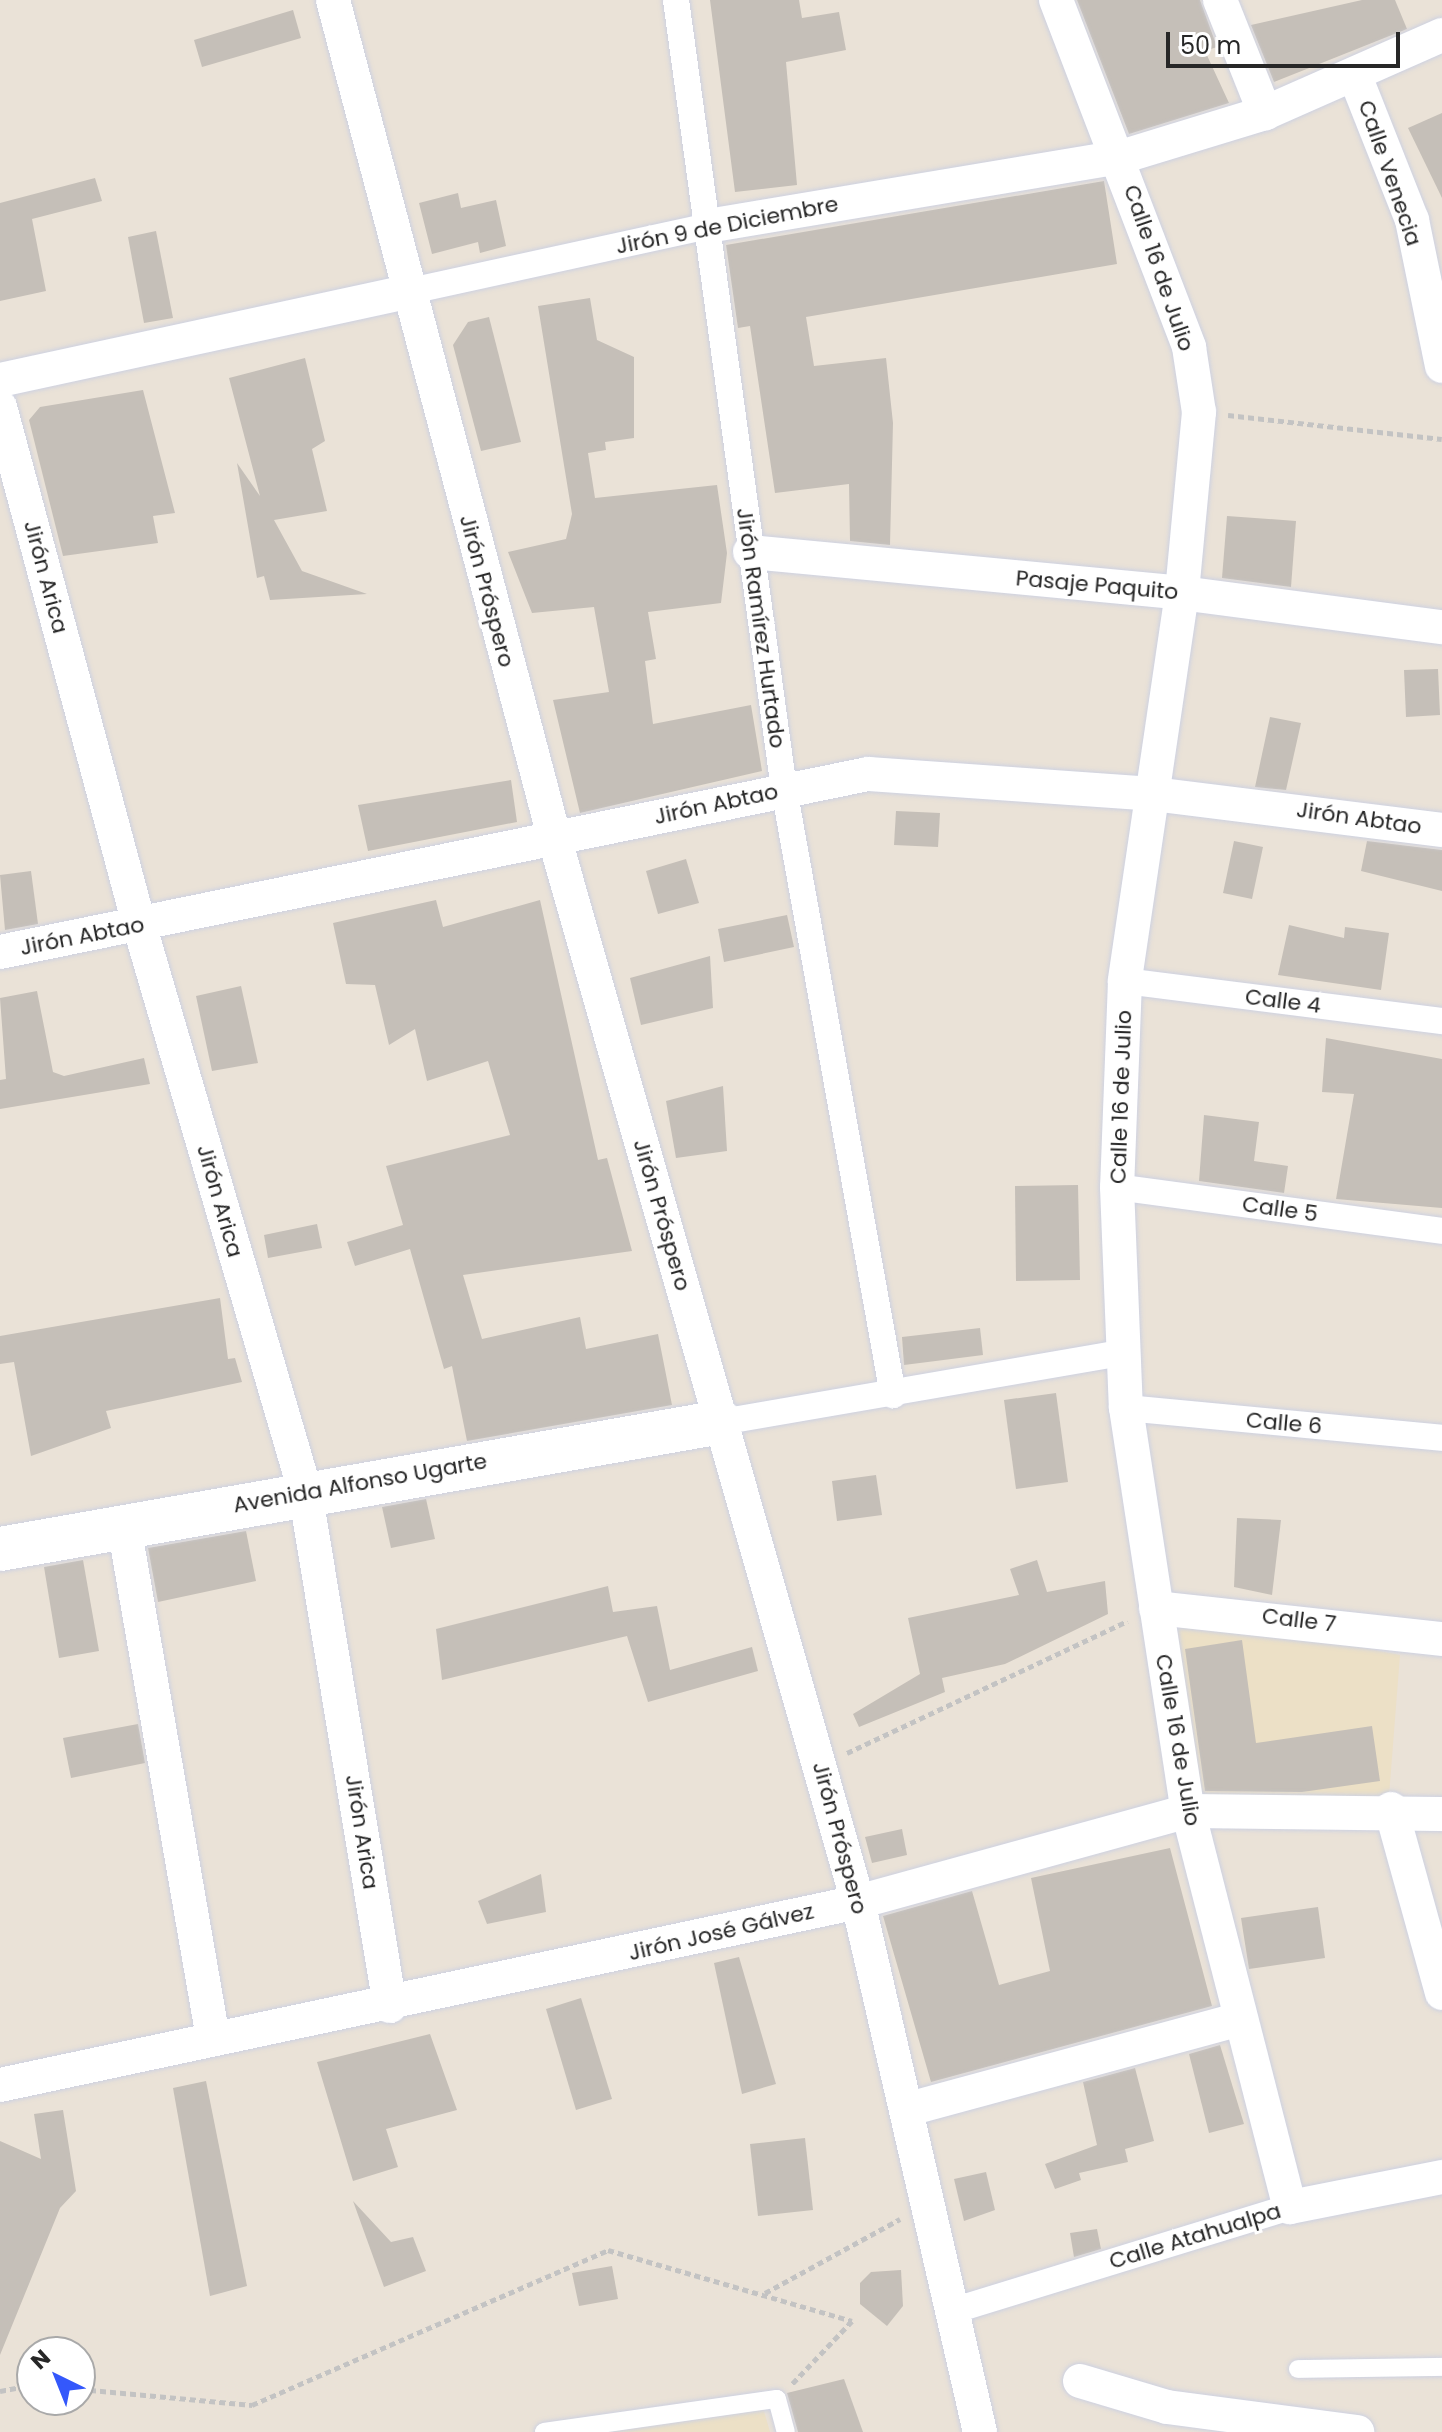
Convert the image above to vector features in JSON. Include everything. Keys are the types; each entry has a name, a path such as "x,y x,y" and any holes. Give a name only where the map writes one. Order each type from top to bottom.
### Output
{"main road":[{"name":"Avenida Alfonso Ugarte","path":"0,1549 305,1491 721,1422"}],"street":[{"name":"Jirón Próspero","path":"333,0 406,292 555,840 858,1902 909,2109 980,2432"},
{"name":"Jirón Ramírez Hurtado","path":"676,0 784,789 893,1395"},
{"name":"Calle 16 de Julio","path":"1056,0 1121,157 1189,347 1199,412 1182,593 1125,981 1117,1187 1126,1408 1188,1811 1290,2207"},
{"path":"1220,0 1265,113"},
{"name":"Jirón 9 de Diciembre","path":"0,380 708,226 1121,157 1265,113 1355,76 1442,35"},
{"name":"Calle Venecia","path":"1355,76 1412,220 1442,366"},
{"name":"Jirón Arica","path":"0,407 139,924 305,1491 390,2006"},
{"name":"Pasaje Paquito","path":"750,552 1182,593 1442,627"},
{"name":"Jirón Abtao","path":"0,952 868,774 1153,794 1442,830"},
{"name":"Calle 4","path":"1125,981 1442,1021"},
{"name":"Calle 5","path":"1117,1187 1442,1231"},
{"path":"721,1422 893,1395 1126,1352"},
{"name":"Calle 6","path":"1126,1408 1442,1438"},
{"path":"124,1526 213,2038"},
{"name":"Calle 7","path":"1156,1608 1442,1639"},
{"path":"1391,1809 1442,1993"},
{"name":"Jirón José Gálvez","path":"0,2085 213,2038 390,2006 858,1902 1188,1811 1391,1809 1442,1814"},
{"path":"909,2109 1240,2019"},
{"name":"Calle Atahualpa","path":"952,2311 1290,2207 1442,2177"},
{"path":"1080,2381 1167,2407 1357,2432"}],"lane":[{"path":"1298,2369 1442,2367"},
{"path":"544,2432 777,2399 786,2432"}],"path":[{"path":"1199,412 1442,439"},
{"path":"821,1765 1156,1608"},
{"path":"764,2293 929,2203"},
{"path":"96,2390 252,2405 608,2250 852,2321 777,2399"}],"shaded area":[{"path":"1169,1624 1257,1627 1400,1655 1389,1796 1197,1801"},
{"path":"763,2408 770,2432 589,2432"}],"building":[{"path":"710,0 799,0 802,18 839,12 846,50 786,62 797,185 735,192"},
{"path":"1077,0 1200,0 1217,47 1205,51 1229,103 1129,134"},
{"path":"1362,0 1395,0 1407,29 1274,82 1251,25"},
{"path":"293,10 301,38 202,67 194,40"},
{"path":"1442,113 1442,198 1408,128"},
{"path":"95,178 102,201 32,219 46,291 0,301 0,203"},
{"path":"1104,181 1117,264 806,317 814,366 886,358 893,423 890,545 850,541 849,484 775,493 750,326 738,328 726,245"},
{"path":"458,193 461,208 496,200 506,246 480,253 478,242 432,254 419,203"},
{"path":"156,231 173,318 144,323 128,237"},
{"path":"590,298 597,340 634,357 634,438 605,442 606,450 588,453 595,498 717,485 727,553 721,603 648,612 656,659 645,661 653,724 751,705 762,771 580,813 553,700 609,692 594,607 532,613 508,552 566,539 572,514 538,306"},
{"path":"489,317 521,442 481,451 453,345 468,322"},
{"path":"305,358 325,441 312,449 327,511 274,520 302,571 367,594 270,600 264,576 257,578 237,463 260,496 229,378"},
{"path":"143,390 175,513 153,516 158,543 63,556 29,420 40,407"},
{"path":"1227,516 1296,521 1291,587 1222,578"},
{"path":"1438,669 1440,715 1406,717 1404,670"},
{"path":"1270,717 1301,723 1286,790 1255,787"},
{"path":"511,780 517,822 368,851 358,805"},
{"path":"896,811 940,813 938,847 894,845"},
{"path":"1234,841 1263,847 1252,899 1223,893"},
{"path":"1367,841 1442,850 1442,891 1361,871"},
{"path":"686,859 699,903 658,914 646,871"},
{"path":"31,871 38,924 5,930 0,875"},
{"path":"436,900 443,927 540,900 598,1160 607,1158 632,1251 463,1275 482,1339 580,1317 586,1349 658,1334 672,1405 467,1441 452,1366 444,1369 410,1249 355,1266 347,1242 403,1225 386,1166 510,1135 488,1061 427,1081 415,1029 389,1045 375,985 346,984 333,923"},
{"path":"787,915 794,947 724,962 718,929"},
{"path":"1289,925 1344,938 1345,927 1389,933 1381,990 1278,975"},
{"path":"710,956 713,1008 641,1025 630,978"},
{"path":"241,986 258,1063 212,1071 196,996"},
{"path":"37,991 53,1072 64,1076 144,1058 150,1084 0,1109 0,1080 6,1079 0,998"},
{"path":"1326,1038 1442,1059 1442,1208 1336,1199 1354,1094 1322,1092"},
{"path":"723,1086 727,1151 676,1158 666,1101"},
{"path":"1204,1115 1259,1122 1254,1161 1288,1166 1284,1193 1199,1181"},
{"path":"1078,1185 1080,1280 1016,1281 1015,1186"},
{"path":"317,1224 322,1248 268,1258 264,1235"},
{"path":"220,1298 228,1359 235,1358 242,1382 106,1411 111,1428 31,1456 14,1362 0,1364 0,1336"},
{"path":"980,1328 983,1355 904,1365 902,1337"},
{"path":"1056,1393 1068,1482 1016,1489 1004,1400"},
{"path":"876,1475 882,1515 837,1521 832,1481"},
{"path":"426,1499 435,1539 391,1548 382,1507"},
{"path":"1237,1518 1281,1520 1272,1595 1234,1587"},
{"path":"246,1531 256,1581 158,1602 148,1548"},
{"path":"83,1560 99,1651 59,1658 44,1567"},
{"path":"1037,1560 1047,1592 1105,1581 1108,1614 1005,1664 942,1678 945,1692 859,1727 853,1714 920,1674 908,1618 1019,1595 1010,1569"},
{"path":"608,1586 613,1612 657,1606 670,1670 752,1647 758,1671 648,1702 627,1636 442,1680 436,1629"},
{"path":"1242,1640 1256,1743 1372,1726 1380,1781 1302,1792 1205,1791 1185,1649"},
{"path":"138,1724 145,1763 71,1778 63,1738"},
{"path":"902,1829 907,1855 872,1863 865,1837"},
{"path":"1170,1848 1212,2006 931,2082 883,1916 972,1891 999,1985 1050,1971 1031,1878"},
{"path":"541,1874 546,1912 487,1924 478,1901"},
{"path":"1318,1907 1325,1958 1249,1969 1241,1918"},
{"path":"739,1957 776,2084 742,2094 714,1963"},
{"path":"581,1998 612,2099 576,2110 546,2009"},
{"path":"430,2034 457,2110 386,2129 398,2167 353,2181 317,2062"},
{"path":"1220,2045 1244,2124 1209,2133 1189,2054"},
{"path":"1135,2068 1154,2141 1125,2149 1128,2162 1079,2173 1081,2180 1055,2189 1045,2164 1097,2145 1083,2082"},
{"path":"206,2081 247,2286 210,2296 173,2088"},
{"path":"63,2110 76,2191 60,2208 0,2355 0,2141 41,2159 34,2114"},
{"path":"805,2138 813,2210 758,2216 750,2144"},
{"path":"986,2172 995,2210 964,2221 954,2179"},
{"path":"353,2201 391,2242 413,2237 426,2271 384,2287"},
{"path":"1097,2229 1101,2249 1074,2257 1070,2233"},
{"path":"612,2266 618,2299 579,2306 572,2273"},
{"path":"901,2270 903,2306 887,2326 860,2304 860,2283 871,2272"},
{"path":"844,2379 863,2432 798,2432 787,2393"}]}
